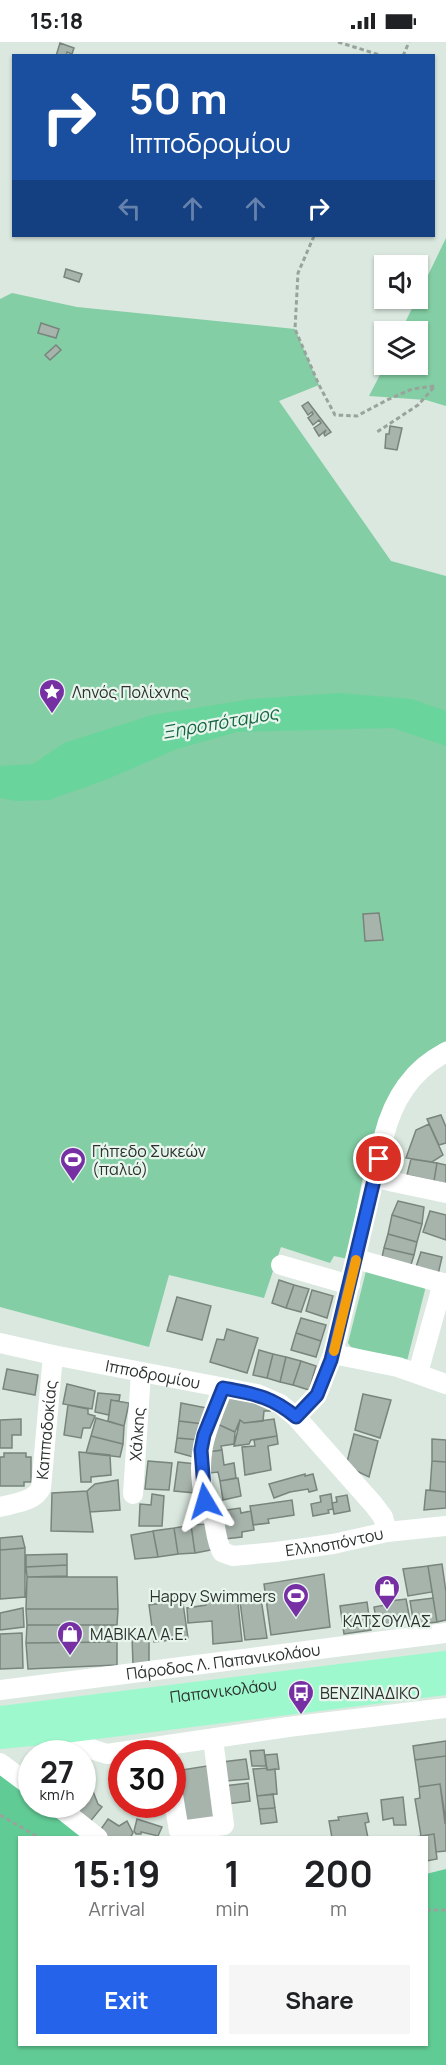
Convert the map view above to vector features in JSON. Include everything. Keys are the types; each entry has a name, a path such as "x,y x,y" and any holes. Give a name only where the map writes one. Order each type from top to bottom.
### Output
{"main road":[{"name":"Παπανικολάου","path":"0,1718 446,1663"},
{"name":"Παπανικολάου","path":"0,1737 446,1683"}],"street":[{"path":"296,1417 317,1395 333,1354 385,1130 399,1096 416,1073 446,1052"},
{"path":"375,1178 446,1193"},
{"path":"356,1259 445,1284 418,1373"},
{"path":"281,1265 350,1284"},
{"name":"Ιπποδρομίου","path":"0,1343 141,1373 257,1394 280,1404 296,1417 378,1510 383,1517 387,1532"},
{"path":"333,1354 383,1363 446,1384"},
{"name":"Καππαδοκίας","path":"0,1507 31,1498 38,1494 42,1484 53,1355"},
{"name":"Χάλκης","path":"132,1494 141,1373"},
{"name":"Ελλησπόντου","path":"223,1388 204,1435 201,1457 205,1501 212,1514 218,1546 222,1552 233,1556 289,1550 342,1543 387,1532 446,1526"},
{"name":"Πάροδος Λ. Παπανικολάου","path":"0,1690 446,1633"},
{"path":"186,1745 288,1727 446,1708"},
{"path":"72,1730 87,1746 101,1753 108,1754"},
{"path":"177,1818 179,1831 224,1825 213,1739"},
{"path":"0,1763 18,1776"},
{"path":"73,1818 95,1836"}],"path":[{"path":"339,42 377,54"},
{"path":"314,237 298,273 295,329 319,385 335,415 357,416 412,389 435,386 418,405 377,432"},
{"path":"0,1815 37,1836"},
{"path":"428,1910 446,1910"}],"shaded area":[{"path":"446,238 446,406 426,400 369,396 380,375 428,375 428,321 406,321 412,309 428,309 428,275"},
{"path":"12,293 77,307 295,329 319,385 279,401 391,561 446,576 446,1041 424,1054 406,1071 382,1114 366,1162 348,1259 334,1256 330,1263 281,1247 264,1298 169,1275 149,1347 0,1307 0,299"},
{"path":"366,1271 426,1286 407,1361 351,1347 348,1343"},
{"path":"0,1772 18,1785 18,1818 62,1818 87,1836 18,1836 18,2046 428,2046 428,1874 446,1869 446,2065 0,2065"}],"water":[{"name":"Ξηροπόταμος","path":"339,693 412,699 446,711 446,746 393,728 237,732 177,749 108,779 49,800 16,801 0,798 0,766 33,764 64,743 152,715 251,699"}],"building":[{"path":"60,43 74,48 72,54 67,52 66,54 57,54"},
{"path":"66,269 82,274 79,282 64,277"},
{"path":"41,323 59,329 56,338 38,333"},
{"path":"56,345 61,350 50,360 45,355"},
{"path":"308,402 331,432 325,436 326,430 319,436 314,428 321,423 319,420 313,425 308,418 313,414 312,412 308,415 302,406"},
{"path":"390,426 402,428 397,450 385,448 386,434 389,434"},
{"path":"379,913 383,940 365,941 363,914"},
{"path":"441,1115 446,1127 446,1143 439,1145 427,1119"},
{"path":"429,1124 443,1155 432,1162 406,1158 416,1130"},
{"path":"411,1159 437,1163 434,1181 407,1175"},
{"path":"437,1163 446,1165 446,1184 434,1181"},
{"path":"398,1201 424,1207 422,1224 392,1215"},
{"path":"430,1211 446,1215 446,1240 423,1232"},
{"path":"392,1215 422,1224 417,1242 388,1234"},
{"path":"388,1234 417,1242 414,1255 384,1248"},
{"path":"384,1248 414,1255 409,1271 381,1262"},
{"path":"421,1252 442,1257 437,1279 414,1273"},
{"path":"279,1280 294,1285 286,1308 272,1303"},
{"path":"294,1285 309,1289 301,1312 286,1308"},
{"path":"312,1290 333,1296 327,1318 306,1311"},
{"path":"177,1297 211,1306 202,1340 167,1331"},
{"path":"301,1318 326,1325 321,1341 296,1333"},
{"path":"227,1329 258,1338 247,1373 210,1362 217,1339 224,1340"},
{"path":"296,1333 321,1341 316,1357 291,1350"},
{"path":"259,1350 273,1354 267,1378 253,1375"},
{"path":"273,1354 286,1357 280,1382 267,1378"},
{"path":"286,1357 301,1361 293,1385 280,1382"},
{"path":"301,1361 316,1366 309,1390 293,1385"},
{"path":"7,1369 38,1375 35,1395 3,1389"},
{"path":"67,1384 95,1391 92,1409 63,1404"},
{"path":"226,1389 269,1407 270,1411 264,1411 263,1421 244,1423 240,1420 235,1432 213,1422"},
{"path":"98,1393 120,1395 119,1401 111,1400 109,1415 95,1412"},
{"path":"363,1394 391,1400 380,1438 355,1430"},
{"path":"111,1400 129,1403 124,1426 108,1421"},
{"path":"181,1403 207,1408 203,1424 179,1421"},
{"path":"68,1405 88,1409 88,1414 95,1416 90,1428 83,1428 81,1438 64,1435"},
{"path":"96,1418 124,1426 123,1444 91,1436"},
{"path":"21,1419 21,1435 12,1435 12,1448 0,1448 0,1420"},
{"path":"274,1419 277,1436 251,1440 249,1444 234,1446 240,1420 244,1423"},
{"path":"179,1421 203,1424 200,1440 177,1438"},
{"path":"213,1422 235,1432 234,1444 221,1446 222,1450 207,1452"},
{"path":"354,1434 378,1441 369,1477 346,1466"},
{"path":"91,1436 123,1444 120,1457 86,1453"},
{"path":"277,1436 278,1444 268,1446 271,1470 245,1475 242,1447 255,1446 254,1440"},
{"path":"177,1438 200,1440 197,1458 175,1452"},
{"path":"432,1439 446,1440 446,1462 432,1461"},
{"path":"222,1450 224,1465 234,1463 236,1478 220,1481 218,1472 210,1473 207,1452"},
{"path":"79,1452 110,1455 111,1475 91,1477 91,1482 81,1482"},
{"path":"4,1453 26,1453 26,1457 31,1457 31,1482 24,1482 24,1486 0,1486 0,1457 4,1457"},
{"path":"148,1461 172,1463 169,1490 145,1489"},
{"path":"432,1461 446,1462 446,1492 430,1490"},
{"path":"178,1462 196,1464 195,1493 174,1491"},
{"path":"305,1474 305,1476 313,1474 317,1490 290,1492 274,1498 269,1484"},
{"path":"238,1478 241,1496 223,1500 220,1481"},
{"path":"118,1480 120,1510 90,1512 87,1491 95,1484"},
{"path":"426,1490 446,1492 446,1508 424,1510"},
{"path":"87,1491 93,1532 51,1531 52,1493"},
{"path":"152,1494 164,1496 162,1526 139,1526 140,1504 151,1505"},
{"path":"331,1494 333,1509 328,1510 329,1513 313,1516 311,1504 321,1502 320,1496"},
{"path":"347,1495 350,1511 334,1514 332,1503 337,1502 336,1497"},
{"path":"292,1500 294,1515 268,1519 269,1523 253,1525 250,1506"},
{"path":"240,1508 241,1513 251,1511 254,1530 242,1532 242,1537 225,1539 221,1511"},
{"path":"208,1524 211,1550 195,1553 191,1525"},
{"path":"191,1525 195,1553 178,1554 174,1528"},
{"path":"174,1528 178,1554 158,1557 153,1531"},
{"path":"153,1531 158,1557 135,1559 131,1535"},
{"path":"22,1536 25,1548 0,1550 0,1538"},
{"path":"25,1548 25,1597 0,1599 0,1550"},
{"path":"67,1554 67,1565 26,1567 26,1555"},
{"path":"442,1564 446,1592 446,1620 437,1622 428,1566"},
{"path":"67,1565 67,1576 27,1577 26,1567"},
{"path":"428,1566 432,1592 408,1596 403,1569"},
{"path":"324,1574 330,1627 271,1635 264,1584"},
{"path":"27,1577 117,1577 118,1609 26,1609"},
{"path":"260,1592 267,1638 245,1640 239,1594"},
{"path":"237,1594 242,1641 213,1644 212,1621 188,1623 187,1608 206,1605 206,1602 225,1600 225,1595"},
{"path":"182,1596 188,1638 154,1642 149,1605 162,1603 162,1599"},
{"path":"433,1598 437,1622 414,1625 410,1601"},
{"path":"406,1599 410,1620 377,1625 374,1607 391,1604 390,1601"},
{"path":"367,1602 371,1630 344,1634 340,1606"},
{"path":"23,1608 24,1627 0,1630 0,1613"},
{"path":"26,1609 118,1609 117,1625 27,1625"},
{"path":"27,1625 114,1625 114,1642 26,1643"},
{"path":"22,1633 23,1668 0,1669 0,1634"},
{"path":"132,1636 149,1636 149,1665 133,1665"},
{"path":"117,1642 117,1665 28,1669 26,1643"},
{"path":"446,1741 446,1756 415,1760 413,1746"},
{"path":"264,1750 266,1766 252,1766 250,1751"},
{"path":"277,1754 279,1769 267,1770 265,1755"},
{"path":"446,1756 445,1823 440,1784 419,1787 415,1760"},
{"path":"246,1759 249,1779 226,1781 222,1762"},
{"path":"213,1765 219,1820 183,1823 182,1818 186,1818 186,1769"},
{"path":"267,1768 267,1770 275,1769 277,1794 257,1796 253,1769"},
{"path":"248,1783 250,1801 227,1804 224,1786"},
{"path":"440,1784 446,1822 446,1851 436,1852 434,1834 421,1836 415,1799 420,1798 419,1787"},
{"path":"273,1794 275,1808 259,1809 257,1796"},
{"path":"403,1797 406,1825 394,1825 393,1818 383,1820 381,1800"},
{"path":"96,1799 98,1804 102,1807 96,1814"},
{"path":"275,1808 277,1822 261,1824 259,1809"},
{"path":"367,1813 369,1822 365,1823 368,1836 332,1836 329,1821 339,1820 338,1817"},
{"path":"84,1818 93,1818 89,1823"},
{"path":"108,1819 119,1826 127,1821 133,1833 131,1836 104,1836 99,1832"},
{"path":"137,1819 162,1827 158,1836 141,1832 141,1834 136,1834 134,1831"},
{"path":"434,1834 437,1859 428,1861 428,1836 422,1836"}],"slow traffic":[{"path":"334,1351 356,1260"}],"place":[{"name":"Ληνός Πολίχνης","path":"52,715"},
{"name":"Γήπεδο Συκεών (παλιό)","path":"73,1183"},
{"name":"ΚΑΤΣΟΥΛΑΣ","path":"387,1611"},
{"name":"Happy Swimmers","path":"296,1619"},
{"name":"ΜΑΒΙΚΑΛ Α.Ε.","path":"70,1657"},
{"name":"ΒΕΝΖΙΝΑΔΙΚΟ","path":"301,1716"}],"route":[{"path":"205,1501 201,1450 204,1435 223,1388 257,1394 280,1404 296,1417 317,1395 338,1337 379,1159"}]}
